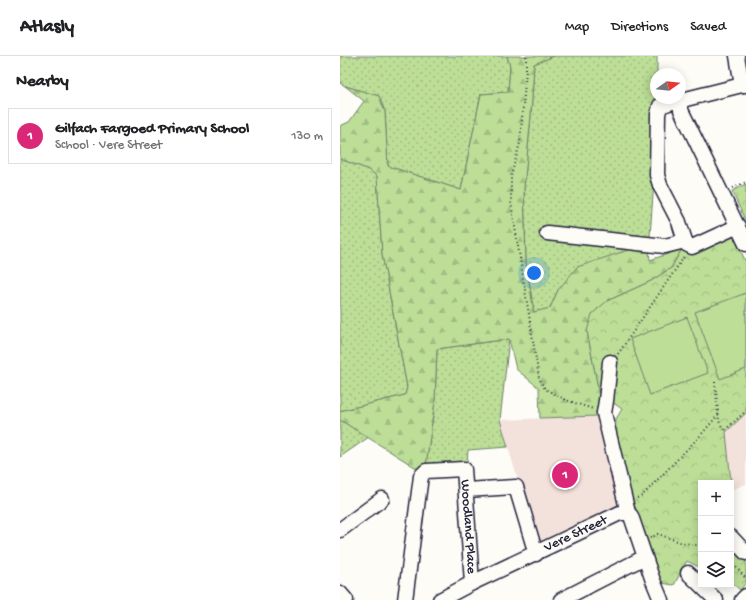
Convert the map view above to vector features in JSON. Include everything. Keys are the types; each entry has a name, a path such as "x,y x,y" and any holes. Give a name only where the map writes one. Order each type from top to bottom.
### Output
{"street":[{"path":"686,99 744,85 737,56"},
{"path":"666,104 660,106 658,114 657,175 660,185 689,244"},
{"path":"681,104 682,110 746,244"},
{"path":"547,234 665,246 689,244 738,226"},
{"path":"610,362 604,413 628,513 631,516 661,600"},
{"name":"Woodland Place","path":"405,600 421,476 426,471 464,469 472,583"},
{"path":"466,490 516,487 536,554"},
{"path":"340,530 382,499"},
{"name":"Vere Street","path":"440,600 472,583 620,513 628,513"},
{"path":"734,540 746,553"},
{"path":"561,600 645,557"},
{"path":"688,573 716,600"},
{"path":"340,593 346,600"},
{"path":"742,600 746,596"}],"path":[{"path":"526,56 520,143 511,176 511,202 539,378 545,389 566,400 604,413"},
{"path":"721,193 746,182"},
{"path":"610,362 618,354 683,258 689,244"},
{"path":"715,382 719,421 724,431 746,411"},
{"path":"642,496 700,436 718,415"},
{"path":"640,542 658,534 680,542 698,545"},
{"path":"734,565 746,579"}],"shaded area":[{"path":"746,413 746,484 734,489 734,480 730,480 725,432"},
{"path":"598,416 622,503 537,544 500,420"}],"green space":[{"path":"340,56 507,56 510,66 508,92 481,94 461,190 388,166 385,112 379,96 345,86 340,83"},
{"path":"507,56 554,56 534,64 524,188 526,263 534,312 550,308 558,290 577,267 631,249 649,250 650,260 682,249 671,268 651,281 607,301 587,331 599,393 598,416 540,418 539,388 516,369 509,339 437,349 435,401 426,465 418,469 340,420 340,411 405,395 407,387 382,254 377,176 367,169 340,159 340,126 349,122 364,101 345,86 379,96 385,112 388,166 461,190 481,94 508,92 510,66"},
{"path":"554,56 657,56 657,68 650,68 650,104 654,104 654,181 649,250 558,290 550,308 534,313 526,263 524,188 534,64"},
{"path":"340,159 367,169 377,176 382,254 407,387 405,395 340,411"},
{"path":"746,184 746,222 732,191"},
{"path":"732,233 746,262 746,413 726,432 731,480 698,480 698,566 687,561 674,585 661,583 632,498 615,431 616,419 622,409 599,393 587,331 592,314 607,301 651,281 671,268 682,249"},
{"path":"746,293 746,369 720,379 695,312"},
{"path":"687,317 708,373 650,395 630,339"},
{"path":"509,339 500,420 508,447 468,450 467,463 426,465 435,401 437,349"},
{"path":"340,420 369,437 340,457"},
{"path":"734,545 746,558 746,583 740,590 734,585"}],"place":[{"name":"Gilfach Fargoed Primary School","path":"565,475"}]}
